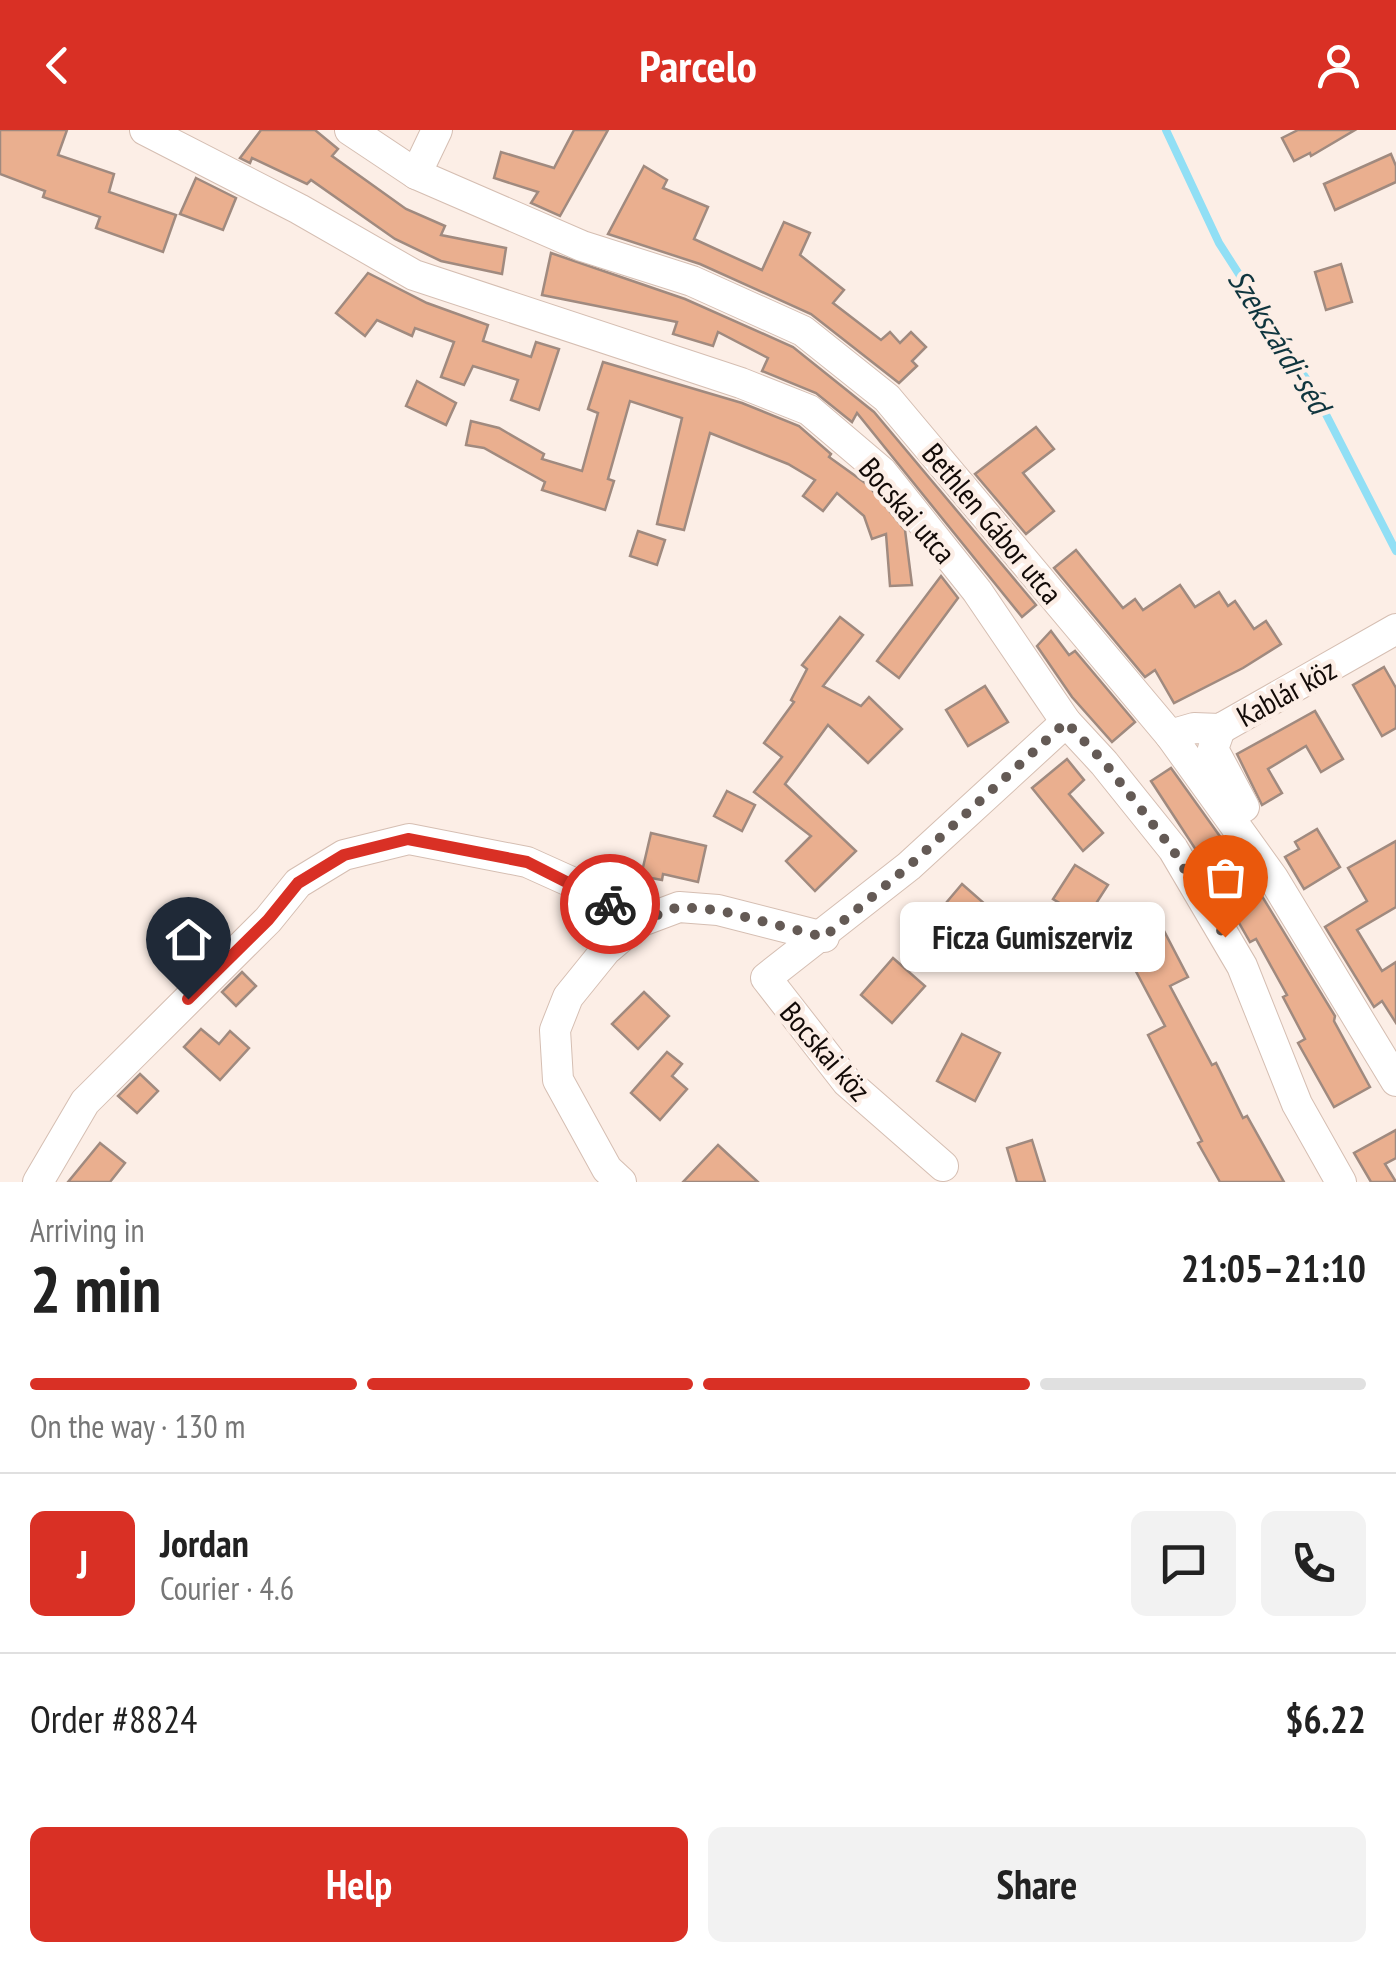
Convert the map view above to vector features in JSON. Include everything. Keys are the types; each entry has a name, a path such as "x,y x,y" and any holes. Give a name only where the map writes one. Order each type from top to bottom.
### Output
{"street":[{"name":"Bocskai utca","path":"145,130 299,208 414,274 741,383 809,410 882,472 977,592 1066,722 1104,762 1183,866 1242,966 1297,1104 1342,1182"},
{"name":"Bethlen Gábor utca","path":"350,130 416,174 582,246 692,281 803,331 887,398 1170,735 1273,878 1396,1082"},
{"path":"416,174 436,130"},
{"name":"Kablár köz","path":"1170,735 1194,728 1220,729 1396,629"},
{"name":"Bocskai köz","path":"944,1166 847,1082 766,978 824,937 909,866 1066,722"},
{"path":"1220,729 1213,749 1221,770 1262,838 1273,878"},
{"path":"38,1182 85,1102 268,920 298,883 344,855 408,839 527,862 578,885 639,922"},
{"path":"621,1182 607,1169 558,1080 556,1030 568,997 606,950 639,922 678,907 774,922 824,937"}],"building":[{"path":"0,130 67,130 58,155 114,174 109,192 176,215 163,252 96,228 100,217 43,197 45,191 0,174"},
{"path":"261,130 315,130 338,149 332,156 406,209 445,226 441,235 506,248 502,274 441,261 395,239 311,180 307,184 252,158 250,163 240,158"},
{"path":"574,130 608,130 560,216 531,203 538,192 494,178 501,152 554,168"},
{"path":"1298,130 1355,130 1311,156 1310,153 1294,161 1282,138"},
{"path":"1391,154 1396,182 1335,210 1324,184"},
{"path":"644,166 667,180 663,188 708,207 694,239 762,270 784,222 810,233 800,255 844,290 833,303 881,340 890,332 900,343 911,332 926,347 912,361 917,366 899,383 811,314 700,264 608,234"},
{"path":"196,178 236,198 223,230 180,214"},
{"path":"551,253 685,299 793,347 874,412 1036,605 1022,617 857,413 852,422 816,393 762,371 768,358 718,332 713,346 673,334 677,322 542,295"},
{"path":"1341,264 1352,302 1326,310 1315,272"},
{"path":"368,273 427,303 488,325 483,341 531,357 536,342 559,349 539,410 511,400 518,380 473,366 464,385 441,377 454,342 415,328 412,336 377,320 365,336 336,313"},
{"path":"603,362 742,403 799,426 831,454 829,457 868,485 905,530 912,585 890,586 886,534 872,539 864,516 837,493 823,511 803,496 815,480 788,464 710,433 684,530 657,524 682,418 630,401 608,479 614,481 605,510 542,490 545,482 484,448 466,445 471,421 499,428 544,454 542,459 582,471 598,413 588,409"},
{"path":"417,381 456,403 446,425 406,406"},
{"path":"1036,427 1054,449 1023,473 1054,511 1026,534 975,474"},
{"path":"638,531 665,540 657,565 630,556"},
{"path":"1076,550 1123,608 1135,599 1143,610 1180,585 1195,607 1219,592 1228,606 1235,601 1254,629 1266,621 1281,644 1174,703 1155,670 1145,677 1054,568"},
{"path":"941,576 958,598 899,678 877,661"},
{"path":"840,617 863,635 823,686 861,706 869,697 902,729 868,763 828,725 785,784 856,851 815,891 786,861 811,836 754,792 782,757 764,743 794,702 791,700 807,669 802,665"},
{"path":"1051,631 1069,655 1075,651 1135,722 1112,742 1072,697 1037,646"},
{"path":"1384,667 1396,688 1396,728 1382,736 1353,685"},
{"path":"985,686 1008,722 968,746 946,710"},
{"path":"1315,711 1343,759 1321,772 1306,746 1268,769 1282,793 1262,805 1237,754"},
{"path":"1067,759 1084,780 1069,794 1103,833 1083,851 1032,788"},
{"path":"1171,768 1257,888 1335,1016 1334,1021 1370,1087 1334,1107 1298,1043 1305,1039 1283,997 1287,995 1256,939 1250,942 1234,914 1241,911 1218,872 1213,876 1151,781"},
{"path":"727,791 755,805 742,831 714,816"},
{"path":"1317,829 1340,867 1304,889 1285,857 1299,849 1295,842"},
{"path":"651,833 706,846 698,882 663,874 662,880 641,876"},
{"path":"1396,841 1396,907 1357,930 1382,971 1396,962 1396,1023 1382,1001 1374,1007 1325,927 1367,901 1348,868"},
{"path":"1075,865 1108,885 1086,919 1053,899"},
{"path":"962,884 994,912 972,937 940,910"},
{"path":"1148,917 1156,933 1163,929 1188,977 1170,986 1212,1065 1216,1063 1243,1118 1247,1116 1284,1182 1220,1182 1198,1143 1202,1141 1148,1035 1165,1026 1122,945 1130,941 1124,930"},
{"path":"893,958 925,986 892,1023 861,995"},
{"path":"242,972 256,986 236,1006 222,992"},
{"path":"644,992 669,1016 638,1049 612,1024"},
{"path":"201,1029 219,1044 230,1031 249,1048 220,1080 184,1047"},
{"path":"962,1034 1000,1053 975,1101 937,1081"},
{"path":"667,1052 682,1064 672,1076 687,1089 660,1120 631,1093"},
{"path":"140,1074 158,1091 137,1113 118,1096"},
{"path":"1396,1130 1396,1158 1385,1164 1396,1182 1371,1182 1354,1153"},
{"path":"1032,1140 1045,1182 1017,1182 1007,1148"},
{"path":"100,1143 125,1163 110,1182 68,1182"},
{"path":"718,1145 758,1182 683,1182"}],"waterway":[{"name":"Szekszárdi-séd","path":"1166,130 1219,243 1314,391 1396,551"}],"way so far":[{"path":"610,904 639,922 678,907 718,910 824,937 909,866 1066,722 1104,762 1173,850 1225,937"}],"place":[{"name":"Ficza Gumiszerviz","path":"1225,937"}],"route":[{"path":"188,999 268,920 298,883 344,855 408,839 527,862 610,904"}]}
